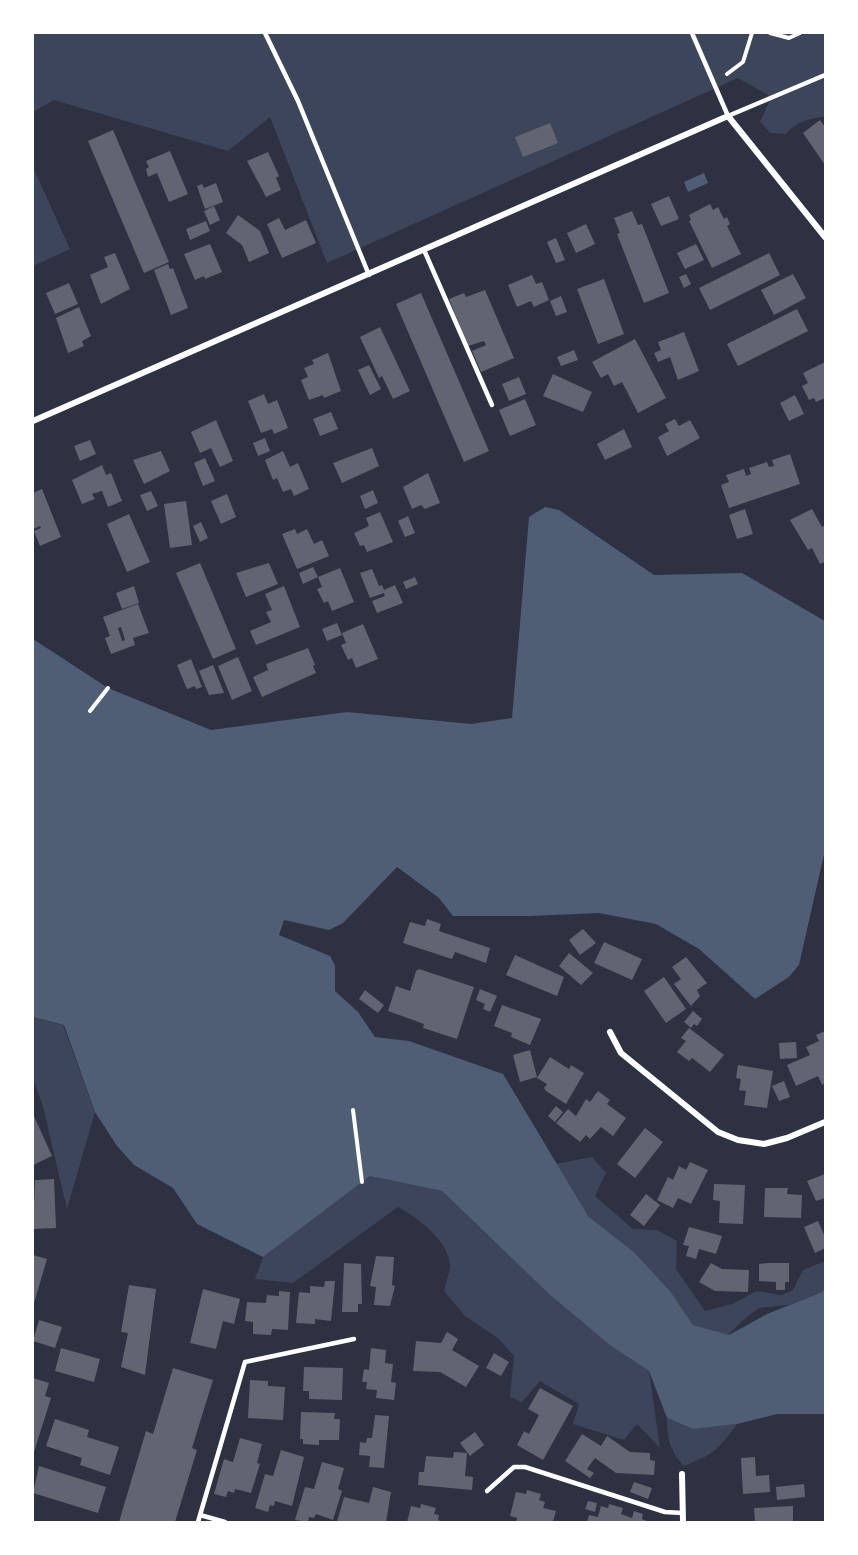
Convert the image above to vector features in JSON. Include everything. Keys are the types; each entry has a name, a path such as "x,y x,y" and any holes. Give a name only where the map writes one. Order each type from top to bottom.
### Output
{"street":[{"path":"33,421 369,275 525,203 728,116 825,237"},
{"path":"610,1032 621,1053 718,1132 738,1140 765,1144 787,1138 825,1122"},
{"path":"682,1474 683,1522"}],"lane":[{"path":"265,33 298,101 369,275"},
{"path":"692,33 728,116 825,75"},
{"path":"424,250 492,405"},
{"path":"198,1522 245,1362 354,1339"},
{"path":"487,1491 514,1467 525,1467 665,1512 683,1513"},
{"path":"200,1515 225,1522"}],"path":[{"path":"727,74 743,62 752,33"},
{"path":"770,33 789,38 800,33"},
{"path":"90,711 108,688"},
{"path":"353,1110 362,1182"}],"shaded area":[{"path":"33,33 825,33 825,117 803,121 786,134 771,133 760,122 769,102 768,95 738,78 327,263 270,117 228,151 54,100 33,112"},
{"path":"33,167 70,249 33,266"},
{"path":"704,173 708,183 688,192 684,182"},
{"path":"545,507 559,510 654,575 742,573 825,621 825,850 799,965 789,977 755,999 699,949 656,924 599,913 453,916 439,898 397,867 343,923 329,930 284,920 279,935 330,956 335,965 335,991 358,1012 375,1037 409,1041 503,1074 588,1216 635,1253 670,1291 693,1325 729,1335 767,1314 822,1292 825,1288 825,1414 777,1414 737,1424 693,1429 667,1418 649,1371 611,1346 550,1295 442,1191 370,1176 263,1257 197,1224 173,1188 134,1165 117,1146 95,1112 64,1025 33,1017 33,639 108,688 211,730 347,712 471,724 512,718 529,517"},
{"path":"33,1017 63,1025 95,1112 67,1209 43,1107 33,1078"},
{"path":"592,1157 606,1173 595,1196 633,1229 657,1230 677,1241 676,1269 705,1311 732,1304 757,1291 781,1295 793,1290 803,1270 825,1261 825,1288 822,1292 788,1305 759,1308 728,1335 693,1325 670,1291 635,1253 588,1216 555,1164"},
{"path":"370,1176 442,1191 550,1295 611,1346 649,1371 660,1448 637,1424 624,1440 573,1424 579,1404 540,1381 522,1402 510,1397 514,1356 499,1339 465,1316 444,1291 450,1268 445,1249 424,1224 398,1207 293,1283 255,1279 263,1257"},
{"path":"667,1418 693,1429 737,1424 715,1450 684,1466 670,1444"}],"building":[{"path":"820,120 825,127 825,165 803,133"},
{"path":"550,123 558,143 523,157 515,137"},
{"path":"113,130 169,262 144,273 88,141"},
{"path":"170,151 188,194 169,202 157,173 148,177 146,169 149,167 146,161"},
{"path":"268,152 279,176 276,178 281,190 266,197 247,161"},
{"path":"216,183 223,202 205,209 197,186 202,184 204,188"},
{"path":"669,196 679,219 661,226 651,204"},
{"path":"710,204 713,210 718,207 724,219 727,217 730,224 727,226 741,254 712,268 689,221 691,220 689,215"},
{"path":"214,206 220,220 210,225 204,211"},
{"path":"632,211 638,225 642,224 669,293 644,303 617,234 620,233 614,218"},
{"path":"238,215 260,231 269,253 249,262 242,245 226,233"},
{"path":"279,218 285,230 306,220 316,243 282,258 267,224"},
{"path":"206,221 210,231 190,240 186,229"},
{"path":"586,224 595,244 576,253 567,233"},
{"path":"556,238 565,260 556,263 547,242"},
{"path":"210,244 222,272 205,279 204,276 195,280 184,254"},
{"path":"696,244 704,260 685,269 677,253"},
{"path":"115,253 130,289 101,304 90,275 108,267 104,257"},
{"path":"769,253 780,275 710,310 699,288"},
{"path":"168,264 170,269 173,268 188,308 171,315 154,270"},
{"path":"686,274 691,284 684,288 679,277"},
{"path":"793,274 806,298 774,315 761,290"},
{"path":"532,275 536,284 542,282 549,300 534,307 531,301 517,307 508,285"},
{"path":"604,279 624,334 598,344 577,289"},
{"path":"69,283 78,304 55,314 46,293"},
{"path":"485,290 514,358 481,372 472,351 486,345 484,341 468,346 449,299 464,293 466,297"},
{"path":"421,293 489,451 464,462 396,304"},
{"path":"561,296 567,312 556,316 550,301"},
{"path":"79,307 91,336 82,341 84,346 68,353 56,318"},
{"path":"797,309 808,331 738,366 727,344"},
{"path":"380,327 410,391 393,399 382,376 379,378 360,337"},
{"path":"684,332 699,371 678,380 670,357 658,362 654,353 661,350 658,342"},
{"path":"635,339 666,398 638,413 622,382 614,386 608,374 601,378 592,362"},
{"path":"574,350 578,360 561,366 557,357"},
{"path":"328,353 341,391 324,398 323,395 309,400 301,380 308,377 304,368 314,364 312,360"},
{"path":"825,362 825,398 816,402 814,398 809,400 802,386 808,383 803,373"},
{"path":"369,365 381,389 370,395 358,370"},
{"path":"553,374 592,392 583,412 543,396"},
{"path":"519,377 526,394 509,401 502,384"},
{"path":"264,394 268,404 277,400 288,428 274,434 272,429 261,433 248,401"},
{"path":"795,395 804,414 789,421 780,403"},
{"path":"525,399 536,425 510,436 499,410"},
{"path":"331,412 338,429 320,436 313,419"},
{"path":"675,419 679,426 690,420 700,438 667,456 658,437 669,431 665,424"},
{"path":"216,420 233,461 220,467 211,448 200,453 191,432"},
{"path":"624,429 632,447 605,460 597,444"},
{"path":"265,438 270,451 258,456 253,443"},
{"path":"90,440 96,454 80,461 74,446"},
{"path":"372,448 379,466 342,483 333,463"},
{"path":"161,451 170,471 144,484 133,460"},
{"path":"283,451 290,467 298,463 309,489 294,496 291,489 283,492 277,478 273,480 265,460"},
{"path":"790,454 800,484 729,508 721,485 729,482 726,475 744,469 746,476 751,474 749,468 767,462 769,467 774,466 772,460"},
{"path":"205,458 215,481 203,486 194,463"},
{"path":"102,465 106,475 111,473 122,501 108,507 102,491 92,494 95,499 82,504 72,480"},
{"path":"428,473 440,503 425,509 421,505 412,509 403,487"},
{"path":"42,489 61,537 40,546 34,531 41,528 40,526 33,529 33,493"},
{"path":"373,490 378,503 365,509 360,496"},
{"path":"151,491 158,506 147,511 140,495"},
{"path":"227,494 236,517 221,524 211,501"},
{"path":"186,501 192,545 170,548 164,504"},
{"path":"745,509 753,534 737,539 729,515"},
{"path":"812,509 822,527 825,525 825,562 820,564 812,548 808,550 790,520"},
{"path":"380,512 393,542 367,552 364,545 360,546 354,533 369,526 366,518"},
{"path":"129,514 150,562 127,572 107,524"},
{"path":"408,516 415,533 405,537 398,521"},
{"path":"201,522 208,538 200,542 193,526"},
{"path":"295,529 297,534 307,529 314,544 322,540 329,556 297,569 282,534"},
{"path":"200,563 236,649 213,659 176,573"},
{"path":"269,563 278,584 246,597 236,573"},
{"path":"313,567 318,577 303,584 299,573"},
{"path":"340,568 354,602 332,611 328,601 324,603 317,589 322,587 318,577"},
{"path":"372,569 379,586 382,585 384,590 395,585 403,603 377,613 372,601 385,596 384,593 370,598 360,573"},
{"path":"415,577 418,584 406,589 403,582"},
{"path":"134,586 139,603 122,609 116,593"},
{"path":"284,586 300,627 256,645 250,631 271,622 266,612 272,610 265,594"},
{"path":"138,604 149,633 133,638 135,645 111,654 105,638 110,636 103,617","holes":["121,627 125,640 122,641 118,628"]},
{"path":"337,623 342,635 327,641 322,629"},
{"path":"363,624 378,659 356,668 352,658 348,660 341,645 346,643 342,633"},
{"path":"308,648 316,673 262,697 253,677 268,670 266,664"},
{"path":"238,657 252,691 232,700 218,666"},
{"path":"191,659 202,687 196,689 195,686 187,689 177,665"},
{"path":"213,665 224,693 209,695 199,671"},
{"path":"427,919 441,924 439,931 490,948 486,963 455,952 452,959 403,943 410,922 425,926"},
{"path":"583,929 596,943 580,955 569,940"},
{"path":"604,942 642,959 632,980 594,963"},
{"path":"569,953 593,973 581,985 559,966"},
{"path":"515,955 564,977 557,996 506,975"},
{"path":"686,957 707,983 697,990 700,996 691,1006 674,984 681,979 672,967"},
{"path":"419,969 474,987 457,1039 423,1028 424,1024 388,1011 396,986 410,991 416,971"},
{"path":"664,977 686,1009 666,1023 644,991"},
{"path":"480,989 497,996 490,1012 483,1009 485,1004 476,1000"},
{"path":"365,990 384,1005 378,1013 359,999"},
{"path":"502,1005 541,1019 530,1045 511,1037 512,1033 494,1026"},
{"path":"693,1011 702,1019 697,1026 694,1024 691,1028 684,1022"},
{"path":"689,1028 724,1055 710,1072 692,1058 689,1061 677,1052 686,1041 681,1038"},
{"path":"825,1031 825,1083 822,1085 818,1076 796,1086 787,1065 810,1055 806,1047 819,1041 816,1035"},
{"path":"796,1042 797,1058 780,1059 779,1043"},
{"path":"530,1050 537,1077 520,1082 513,1055"},
{"path":"550,1057 569,1069 571,1065 584,1073 566,1104 546,1091 544,1088 547,1084 537,1078"},
{"path":"738,1065 773,1071 767,1108 744,1105 746,1091 739,1090 741,1079 736,1078"},
{"path":"784,1081 790,1097 779,1101 772,1086"},
{"path":"598,1091 610,1100 607,1104 626,1118 613,1136 601,1127 590,1139 586,1135 580,1142 556,1123 568,1109 576,1116 586,1099 590,1102"},
{"path":"556,1106 563,1112 555,1122 548,1116"},
{"path":"33,1114 52,1156 33,1165"},
{"path":"645,1128 663,1142 635,1178 617,1164"},
{"path":"690,1162 708,1170 691,1204 678,1198 673,1208 657,1200 668,1177 673,1180 679,1166 686,1170"},
{"path":"825,1174 825,1198 816,1201 807,1181"},
{"path":"54,1179 56,1228 33,1229 35,1180"},
{"path":"714,1184 745,1185 743,1224 719,1223 720,1201 713,1200"},
{"path":"765,1188 788,1188 787,1194 802,1195 801,1218 764,1217"},
{"path":"646,1194 660,1205 644,1226 630,1215"},
{"path":"818,1221 825,1237 825,1248 815,1253 804,1227"},
{"path":"689,1227 722,1236 716,1254 699,1249 696,1259 686,1256 689,1246 683,1245"},
{"path":"33,1255 47,1259 34,1303 33,1303"},
{"path":"376,1256 394,1257 392,1285 395,1286 390,1306 374,1305 376,1287 370,1286"},
{"path":"344,1263 361,1264 362,1304 358,1304 358,1312 342,1312"},
{"path":"711,1263 722,1269 749,1270 748,1292 715,1291 699,1282"},
{"path":"789,1263 789,1282 785,1282 785,1290 776,1290 776,1282 759,1281 759,1264"},
{"path":"325,1281 335,1281 331,1321 315,1319 315,1324 296,1323 299,1292 310,1293 310,1286 324,1287"},
{"path":"129,1285 156,1289 145,1375 121,1367 128,1333 121,1332"},
{"path":"203,1289 240,1299 234,1324 223,1321 216,1349 190,1343"},
{"path":"279,1291 290,1292 288,1330 272,1329 271,1335 253,1334 253,1322 245,1321 247,1302 266,1303 267,1295 279,1296"},
{"path":"39,1320 62,1327 55,1348 33,1341"},
{"path":"447,1332 458,1339 452,1350 479,1366 466,1387 440,1372 413,1371 416,1341 441,1343"},
{"path":"61,1348 100,1359 94,1382 55,1371"},
{"path":"371,1348 386,1350 385,1363 393,1364 391,1382 396,1383 394,1400 376,1398 377,1390 366,1389 367,1382 362,1382 364,1369 369,1370"},
{"path":"494,1353 509,1362 501,1376 486,1368"},
{"path":"304,1367 343,1368 342,1400 309,1399 309,1391 303,1391"},
{"path":"173,1368 213,1380 192,1448 197,1450 175,1522 119,1522 146,1431 153,1434"},
{"path":"33,1378 49,1383 45,1396 51,1398 34,1452"},
{"path":"250,1380 268,1381 268,1386 285,1387 283,1420 248,1418"},
{"path":"540,1388 573,1406 543,1460 517,1445 524,1431 529,1434 539,1415 528,1409"},
{"path":"301,1412 335,1413 334,1419 340,1419 339,1440 319,1440 319,1445 303,1444 303,1439 300,1439"},
{"path":"375,1415 389,1416 384,1468 369,1467 370,1456 359,1455 360,1442 366,1443 367,1438 372,1438"},
{"path":"55,1419 89,1430 87,1437 119,1447 110,1475 80,1465 82,1458 46,1446"},
{"path":"475,1432 484,1445 470,1456 460,1443"},
{"path":"582,1434 601,1446 607,1436 630,1452 650,1453 650,1460 655,1461 654,1475 616,1473 595,1458 587,1469 594,1473 590,1478 565,1461"},
{"path":"240,1438 262,1444 257,1463 260,1464 251,1493 235,1489 234,1493 228,1491 226,1497 214,1494 224,1459 233,1462"},
{"path":"281,1450 304,1457 292,1506 275,1501 274,1506 270,1505 268,1512 255,1508 265,1474 273,1476"},
{"path":"454,1452 467,1453 465,1476 473,1477 472,1490 418,1485 419,1472 424,1472 426,1456 453,1458"},
{"path":"755,1457 756,1476 769,1475 770,1492 743,1494 741,1458"},
{"path":"322,1462 344,1468 338,1489 342,1491 333,1520 316,1514 314,1518 309,1517 308,1522 295,1520 305,1487 314,1489"},
{"path":"39,1466 106,1487 98,1513 33,1493"},
{"path":"634,1482 652,1488 648,1499 630,1492"},
{"path":"804,1484 805,1497 777,1500 776,1487"},
{"path":"373,1487 391,1492 386,1522 337,1522 344,1497 369,1503"},
{"path":"527,1490 541,1494 539,1500 545,1502 543,1508 556,1511 553,1522 516,1522 517,1518 510,1516 516,1492 526,1494"},
{"path":"588,1501 597,1503 595,1512 585,1509"},
{"path":"421,1504 436,1508 434,1514 439,1515 438,1520 443,1522 407,1522 411,1506 420,1508"},
{"path":"609,1504 623,1508 621,1514 632,1518 634,1511 643,1514 642,1519 649,1522 587,1522 589,1515 598,1517 601,1506 608,1508"},
{"path":"793,1506 793,1522 755,1522 754,1508"}]}
